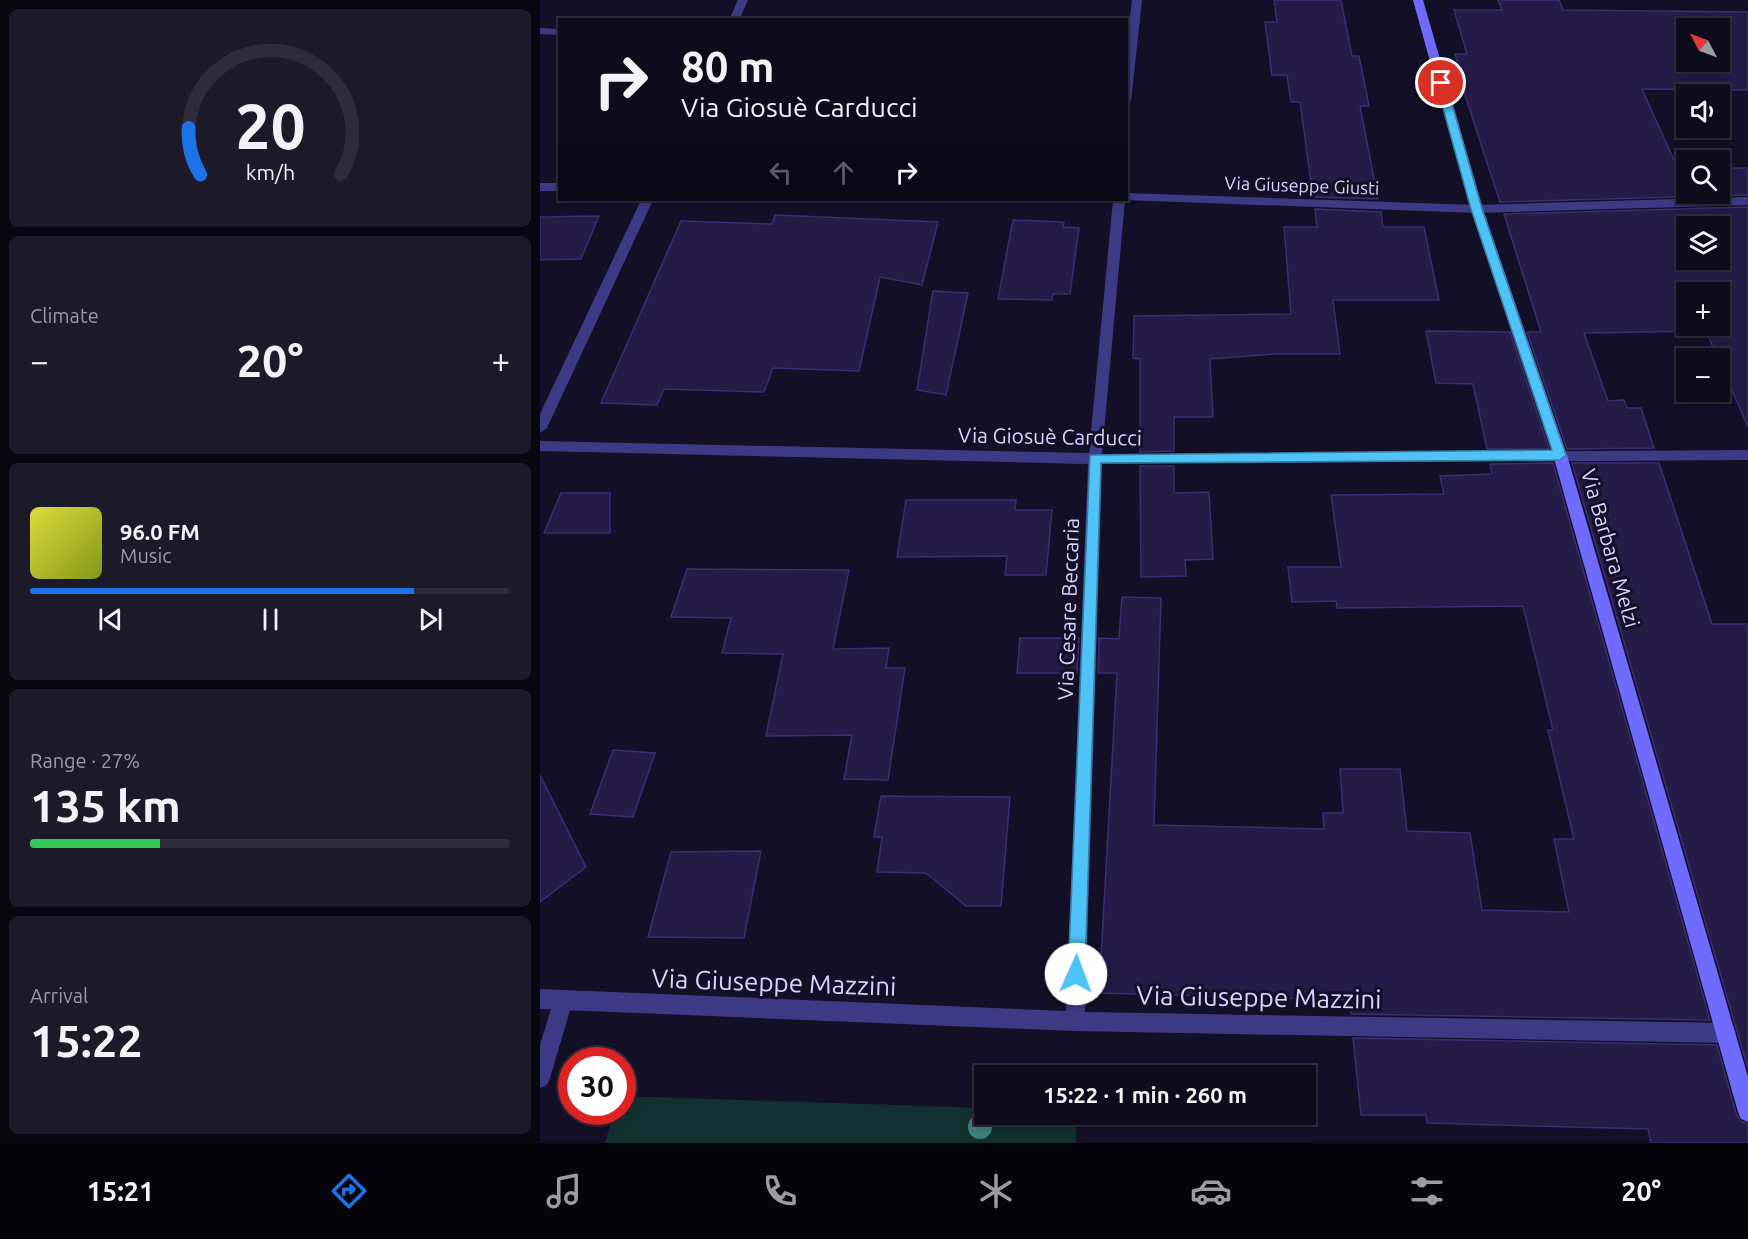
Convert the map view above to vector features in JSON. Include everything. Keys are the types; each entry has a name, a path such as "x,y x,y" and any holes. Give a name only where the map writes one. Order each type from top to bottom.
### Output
{"street":[{"path":"735,18 743,0"},
{"path":"1128,46 1137,0"},
{"name":"Via Barbara Melzi","path":"1418,0 1477,209 1560,455 1748,1112"},
{"path":"540,31 558,32"},
{"path":"540,187 558,187"},
{"name":"Via Giuseppe Giusti","path":"1128,197 1477,209 1748,201"},
{"path":"540,428 647,201"},
{"name":"Via Cesare Beccaria","path":"1075,1021 1095,459 1119,201"},
{"name":"Via Giosuè Carducci","path":"540,446 1095,459 1748,454"},
{"name":"Via Giuseppe Mazzini","path":"540,999 1075,1021 1726,1034"},
{"path":"540,1078 563,1000"}],"green space":[{"path":"636,1096 974,1108 974,1125 1078,1125 1075,1143 605,1143 610,1125 636,1125"}],"building":[{"path":"1274,0 1341,0 1352,56 1359,56 1369,106 1360,106 1378,199 1313,197 1300,102 1291,102 1287,75 1272,75 1265,22 1277,22"},
{"path":"1498,0 1559,0 1563,10 1748,12 1748,90 1730,90 1730,84 1676,84 1676,89 1642,89 1676,165 1676,197 1500,202 1462,86 1464,86 1455,54 1467,54 1454,10 1502,10"},
{"path":"1730,168 1748,168 1748,195 1730,196"},
{"path":"1748,207 1748,427 1730,386 1730,348 1713,348 1708,336 1730,336 1730,282 1676,282 1676,331 1584,333 1608,401 1624,400 1627,408 1641,408 1654,448 1567,449 1527,332 1541,332 1504,214"},
{"path":"1315,209 1381,212 1383,227 1424,227 1439,300 1333,300 1340,354 1274,354 1210,359 1213,417 1174,417 1174,451 1140,452 1140,359 1133,358 1134,316 1291,314 1284,227 1317,227"},
{"path":"775,215 938,222 922,285 880,277 859,371 773,368 764,392 664,389 657,405 601,403 681,221 772,224"},
{"path":"599,216 581,259 540,260 540,217"},
{"path":"1013,220 1064,222 1063,227 1079,228 1070,294 1053,294 1052,300 998,299"},
{"path":"933,291 968,293 946,395 917,390"},
{"path":"1426,331 1510,332 1549,449 1487,449 1473,384 1436,383"},
{"path":"1553,463 1710,1020 1351,1014 1350,1000 1099,993 1117,673 1098,673 1099,638 1119,639 1122,597 1161,598 1154,825 1324,829 1323,813 1343,813 1340,769 1400,769 1407,831 1470,833 1482,910 1569,912 1554,839 1574,839 1548,730 1553,730 1523,606 1337,608 1336,601 1292,602 1288,567 1341,567 1331,495 1444,494 1440,476 1492,474 1490,464"},
{"path":"1572,463 1659,463 1712,624 1748,624 1748,1069"},
{"path":"1140,466 1174,466 1174,493 1209,492 1213,559 1185,560 1186,576 1141,577"},
{"path":"561,493 610,493 610,533 544,533"},
{"path":"906,500 1016,500 1015,510 1052,510 1046,575 1005,575 1007,556 897,557"},
{"path":"687,569 849,570 833,649 889,648 886,668 905,668 888,780 844,779 852,735 766,736 783,654 722,653 731,618 671,617"},
{"path":"1020,638 1079,638 1077,673 1017,673"},
{"path":"613,750 655,753 633,817 590,814"},
{"path":"540,775 586,867 540,902"},
{"path":"881,796 1010,797 1001,906 966,906 926,873 877,872 882,837 874,837"},
{"path":"761,851 744,938 648,937 671,852"},
{"path":"1353,1038 1717,1045 1736,1113 1740,1121 1748,1124 1748,1143 1651,1143 1648,1129 1427,1123 1426,1115 1361,1115"}],"route":[{"path":"1076,974 1095,459 1560,455 1477,209 1441,83"}]}
